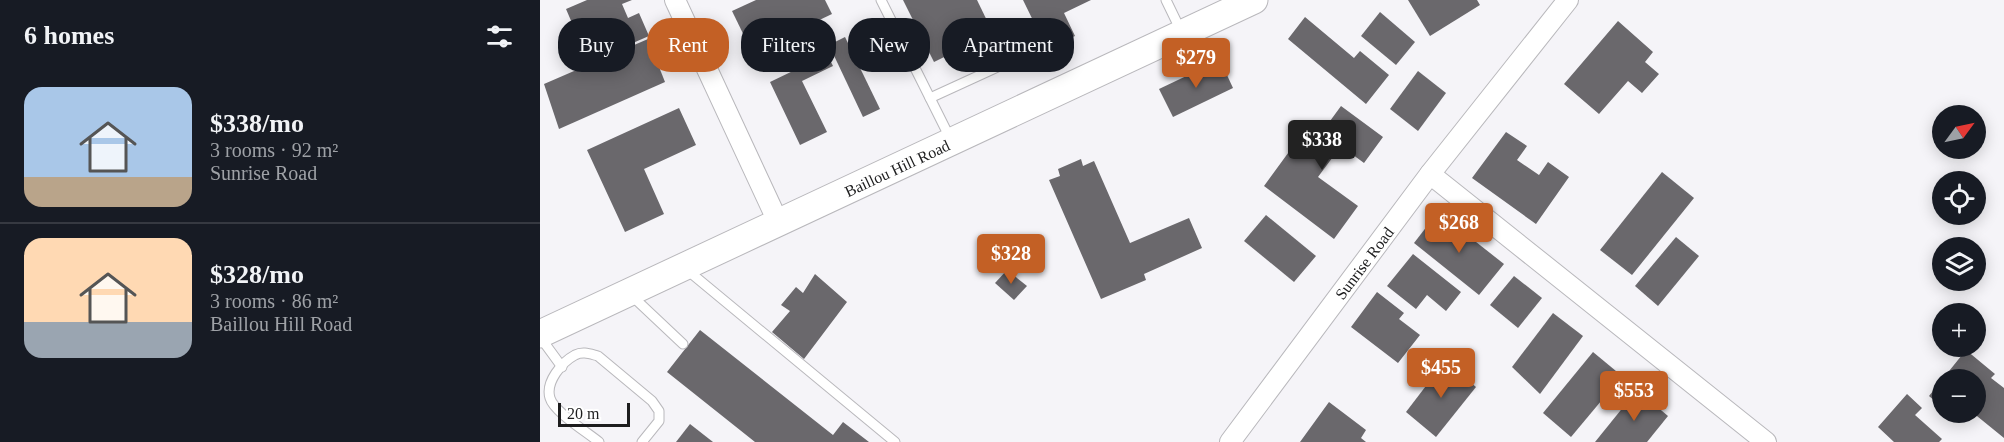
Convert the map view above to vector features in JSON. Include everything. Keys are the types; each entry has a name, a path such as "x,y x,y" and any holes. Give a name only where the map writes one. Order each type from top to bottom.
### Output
{"main road":[{"name":"Baillou Hill Road","path":"540,335 1254,0"}],"street":[{"path":"675,0 779,224"},
{"name":"Sunrise Road","path":"1230,442 1430,174 1568,0"},
{"path":"1430,174 1767,442"}],"lane":[{"path":"881,0 952,142"},
{"path":"1166,0 1182,33"},
{"path":"930,98 985,72"},
{"path":"684,268 895,442"},
{"path":"629,293 682,344"},
{"path":"540,335 562,367"},
{"path":"599,442 554,406 549,396 550,382 576,355 588,353 598,356 652,401 659,411 659,421 642,442"}],"building":[{"path":"587,0 632,0 622,4 628,18 570,18 566,9"},
{"path":"756,0 825,0 832,14 824,18 741,18 741,29 732,11"},
{"path":"903,0 977,0 986,18 942,18 942,58 934,62 930,54 930,18 912,18"},
{"path":"1023,0 1091,0 1064,13 1066,18 1032,18"},
{"path":"1408,0 1477,0 1480,5 1430,36"},
{"path":"1380,12 1415,42 1396,65 1361,36"},
{"path":"639,13 647,37 635,42 635,18 628,18"},
{"path":"1305,17 1354,58 1360,51 1389,75 1366,104 1288,39"},
{"path":"1618,21 1653,52 1645,62 1659,74 1642,93 1628,81 1599,114 1564,84"},
{"path":"845,37 848,43 848,72 862,72 880,109 863,117 836,60 836,42"},
{"path":"647,39 647,72 661,72 665,82 559,129 544,84 572,72 635,72 635,45"},
{"path":"1220,60 1233,88 1173,117 1159,89"},
{"path":"1418,71 1446,93 1418,131 1390,109"},
{"path":"791,72 821,72 802,81 827,132 800,145 770,82"},
{"path":"1341,106 1383,137 1364,163 1341,146 1318,177 1358,206 1334,239 1264,186 1310,123 1322,132"},
{"path":"679,108 696,145 644,169 664,214 625,232 587,150"},
{"path":"1506,132 1527,146 1517,160 1539,175 1548,162 1569,177 1536,224 1472,178"},
{"path":"1081,159 1083,166 1094,161 1130,243 1189,218 1202,248 1144,274 1146,280 1101,299 1049,180 1060,176 1058,169"},
{"path":"1662,172 1694,198 1632,275 1600,250"},
{"path":"1438,212 1504,264 1479,295 1414,243"},
{"path":"1266,215 1316,256 1294,282 1244,241"},
{"path":"1676,237 1699,256 1658,306 1635,286"},
{"path":"1413,254 1461,292 1446,311 1427,295 1416,309 1387,286"},
{"path":"1007,270 1027,286 1014,300 995,283"},
{"path":"815,274 847,302 804,359 772,332 790,311 781,305 796,287 803,293"},
{"path":"1514,276 1542,298 1518,328 1490,305"},
{"path":"1377,292 1404,313 1399,319 1420,335 1398,363 1351,327"},
{"path":"1553,313 1583,336 1540,394 1512,367"},
{"path":"700,330 833,435 843,422 869,442 755,442 667,372"},
{"path":"1593,352 1622,376 1571,437 1543,413"},
{"path":"1960,357 1974,357 1995,374 1991,378 2004,388 2004,438 1986,423 1986,369 1951,369"},
{"path":"1445,361 1476,387 1436,437 1406,412"},
{"path":"1637,390 1668,416 1647,442 1595,442"},
{"path":"1907,394 1922,408 1915,415 1942,439 1939,442 1894,442 1878,427"},
{"path":"1329,402 1366,430 1361,438 1366,442 1300,442"},
{"path":"690,424 713,442 676,442"}]}
